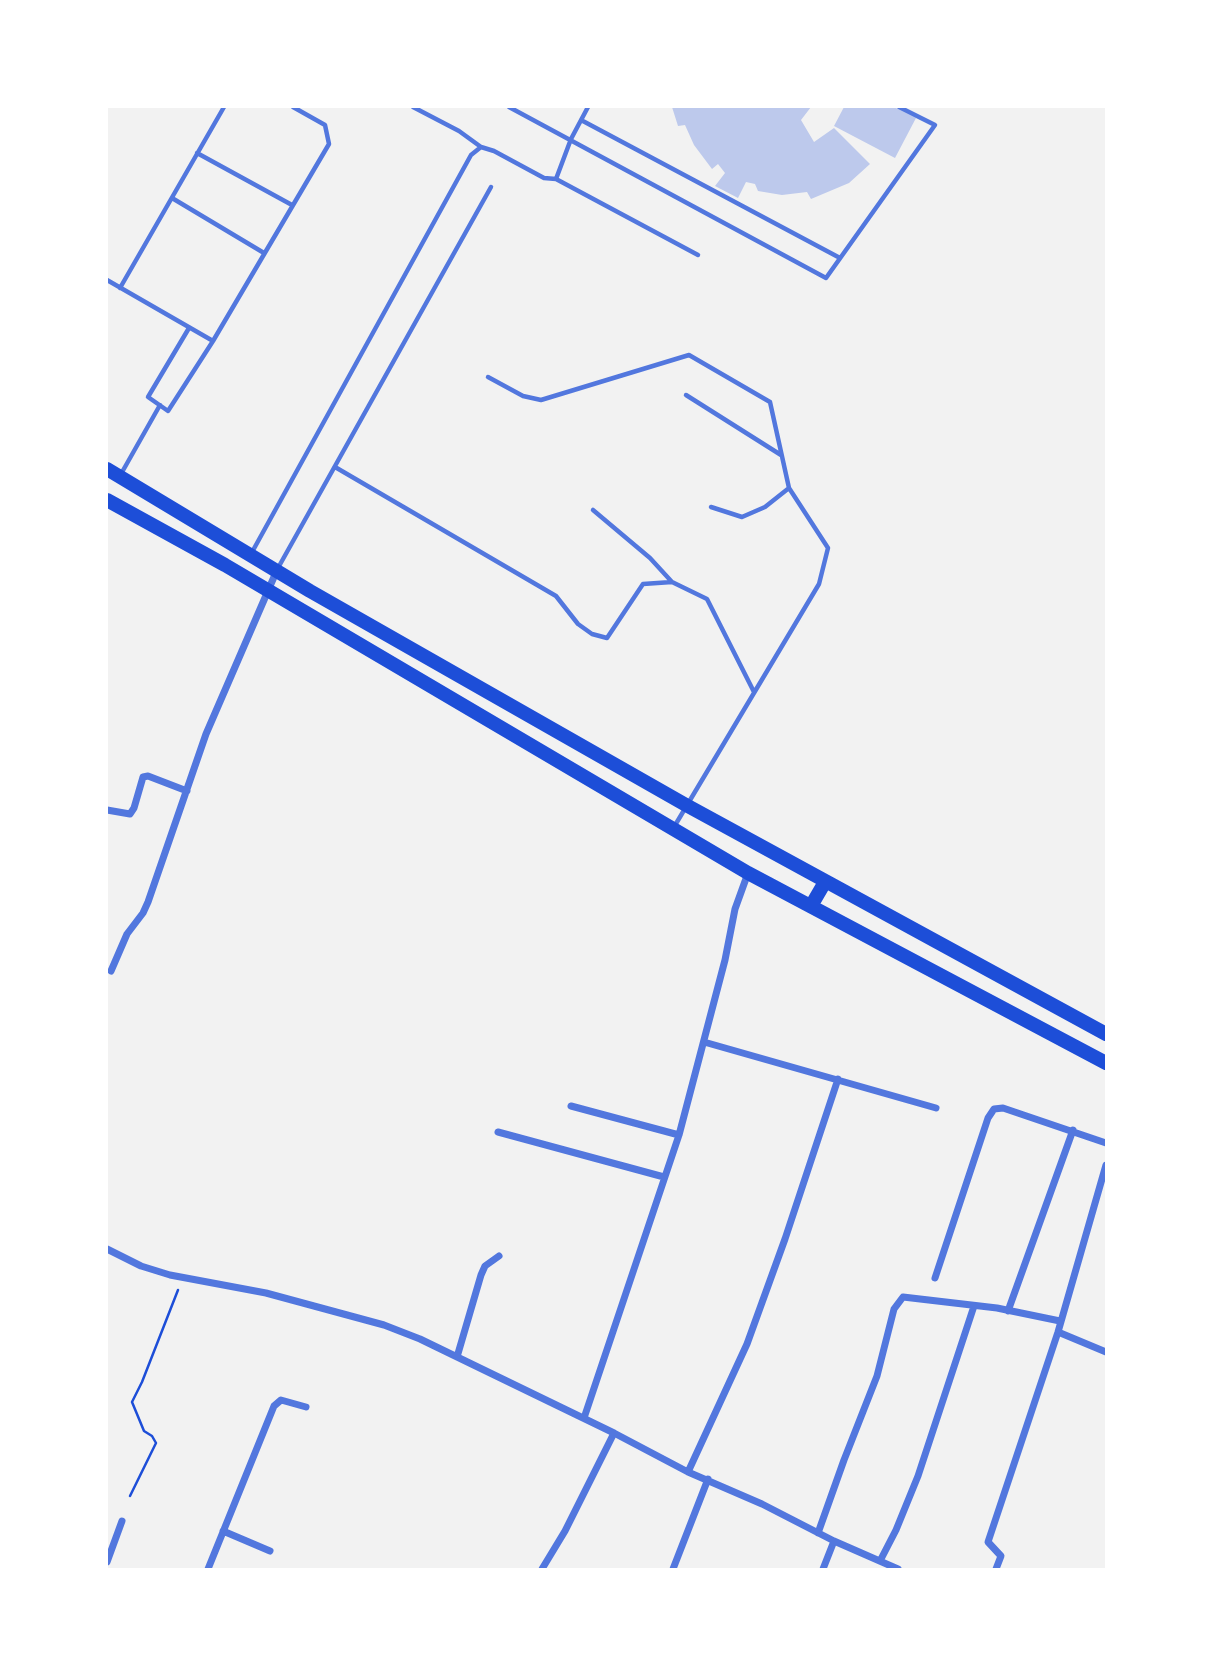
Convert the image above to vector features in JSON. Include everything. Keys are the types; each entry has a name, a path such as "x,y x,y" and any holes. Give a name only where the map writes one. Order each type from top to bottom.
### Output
{"main road":[{"path":"113,473 250,555 686,805 1106,1034"},
{"path":"107,500 748,873 1106,1063"},
{"path":"811,906 825,882"},
{"path":"1057,1037 1069,1013"}],"street":[{"path":"111,971 127,934 143,914 148,902 231,672 277,570"},
{"path":"107,810 130,814 143,777 148,776 187,791"},
{"path":"584,1418 679,1135 725,960 735,909 748,873"},
{"path":"704,1042 936,1108"},
{"path":"688,1472 747,1344 838,1079"},
{"path":"571,1106 679,1135"},
{"path":"935,1278 988,1118 994,1109 1003,1108 1106,1143"},
{"path":"1008,1311 1073,1130"},
{"path":"498,1132 664,1177"},
{"path":"996,1569 1001,1556 988,1542 1058,1332 1106,1165"},
{"path":"107,1249 141,1266 266,1293 384,1325 420,1339 584,1418 688,1472 898,1569"},
{"path":"457,1357 481,1275 485,1266 499,1256"},
{"path":"818,1533 871,1393 898,1302 903,1297 1060,1321"},
{"path":"880,1561 918,1476 974,1306"},
{"path":"1058,1332 1106,1352"},
{"path":"208,1569 274,1406 281,1400 306,1407"},
{"path":"542,1569 565,1531 614,1433"},
{"path":"673,1569 708,1479"},
{"path":"107,1562 122,1521"},
{"path":"223,1531 270,1551"},
{"path":"824,1569 834,1541"}],"lane":[{"path":"120,288 225,107"},
{"path":"189,328 148,397 169,411 329,144 325,125 293,107"},
{"path":"413,107 459,131 481,147 494,151 544,178 556,179 698,255"},
{"path":"509,107 826,278 935,125 899,107"},
{"path":"556,179 571,139 588,107"},
{"path":"581,120 840,258"},
{"path":"250,555 471,155 481,147"},
{"path":"197,153 292,205"},
{"path":"277,570 491,187"},
{"path":"172,198 264,253"},
{"path":"107,280 213,341"},
{"path":"488,377 523,396 541,400 690,355 770,402 789,488 828,548 819,584 673,828"},
{"path":"686,395 782,455"},
{"path":"113,473 160,405"},
{"path":"335,467 556,596 578,624 592,634 607,638 643,584 672,582"},
{"path":"711,507 742,517 765,507 789,488"},
{"path":"593,510 650,558 672,582 707,599 754,692"}],"path":[{"path":"130,1496 156,1443 152,1436 145,1432 132,1402 183,1277"}],"building":[{"path":"672,107 811,107 801,120 814,142 834,128 870,164 849,183 811,199 807,192 782,195 758,191 755,184 746,182 738,198 715,186 725,173 718,164 712,169 694,145 685,125 678,126"},
{"path":"844,107 894,107 916,118 895,158 834,126"}]}
